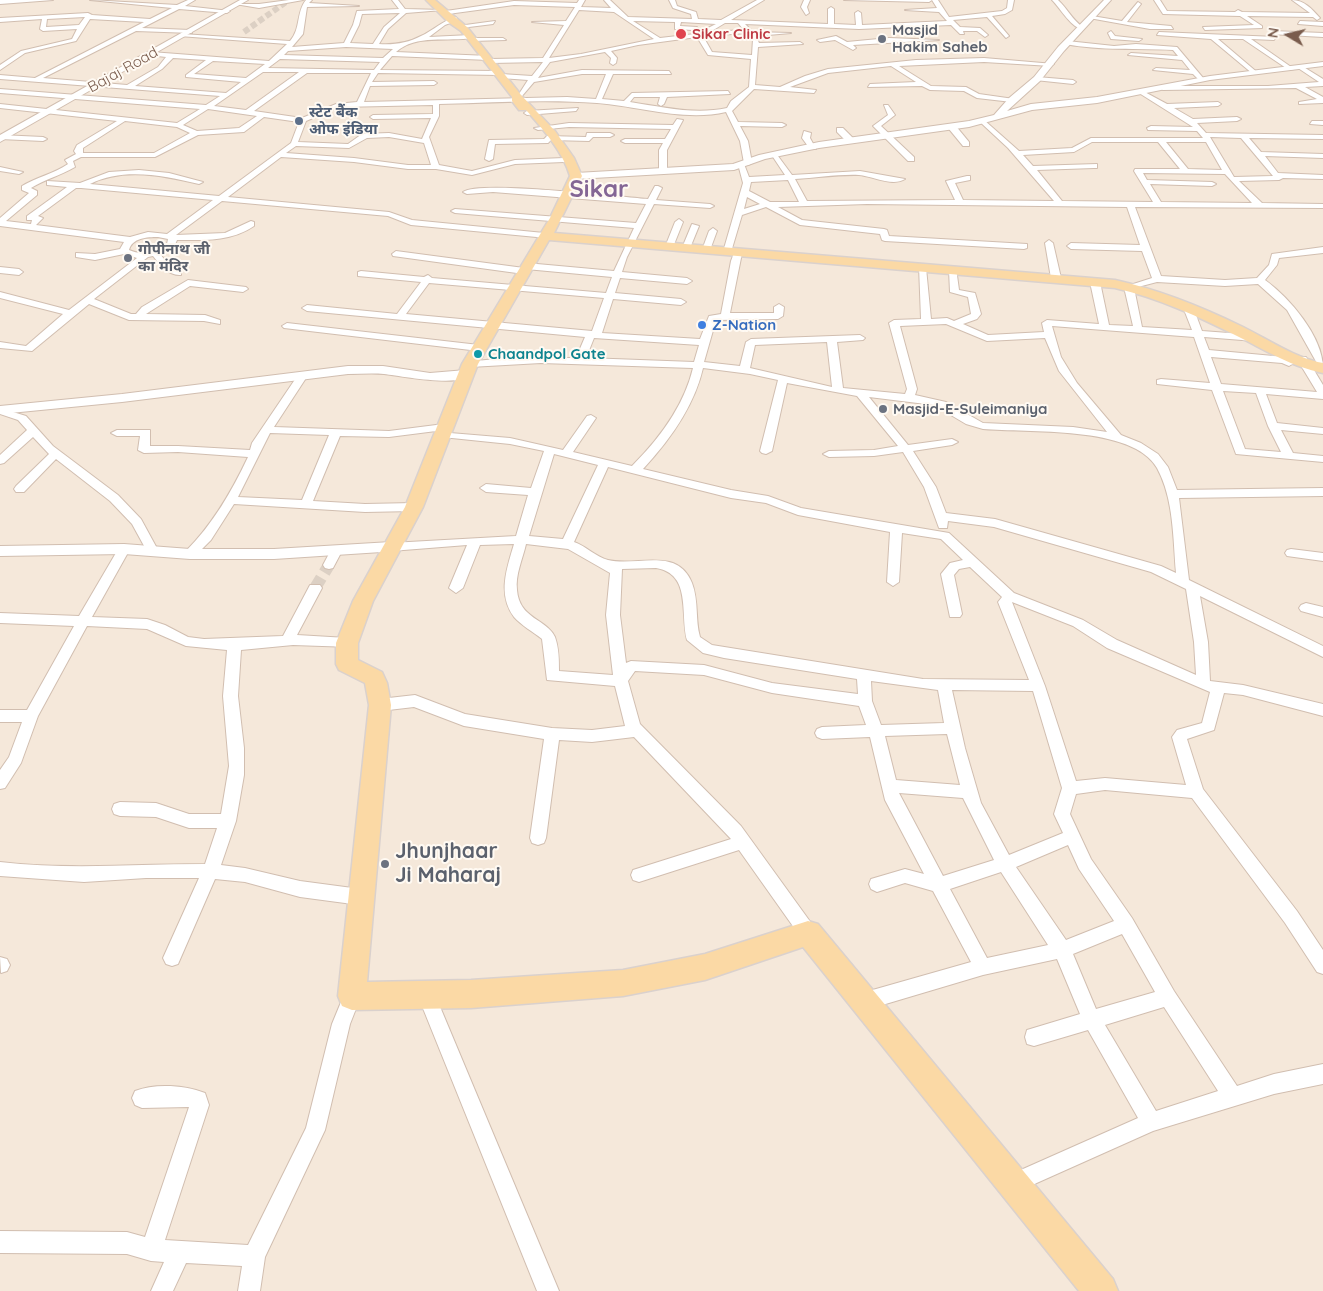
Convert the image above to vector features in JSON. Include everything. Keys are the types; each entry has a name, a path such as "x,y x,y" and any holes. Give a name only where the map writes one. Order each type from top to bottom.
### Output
{"main road":[{"path":"430,0 452,18"},
{"path":"436,0 474,40 571,167 567,195 472,362 443,430 414,507 363,601 347,643 346,664 373,675 376,680 380,705 360,897 352,996 427,996 553,990 664,976 705,967 808,932 862,1002 1101,1291"},
{"path":"550,227 631,243 669,247 1056,278 1129,287 1188,307 1310,363"}],"street":[{"path":"0,2 50,0"},
{"path":"93,0 138,2 227,11"},
{"path":"0,97 192,0"},
{"path":"242,2 259,6 300,0"},
{"path":"332,6 338,0"},
{"path":"346,45 351,32 357,26 357,9 362,0"},
{"path":"395,0 404,12"},
{"path":"607,0 614,10"},
{"path":"672,0 675,7 694,14 695,20"},
{"path":"701,34 762,0"},
{"path":"806,13 804,7 807,0"},
{"path":"847,0 929,0"},
{"path":"935,0 942,10 942,14 955,26 996,24"},
{"path":"955,26 1009,10 1011,0"},
{"path":"1055,0 1064,8 1073,23 1081,28"},
{"path":"997,117 1012,100 1037,79 1067,43 1108,0"},
{"path":"1289,23 1323,24 1309,7 1295,0"},
{"path":"107,18 138,2"},
{"name":"Bajaj Road","path":"1,138 242,2"},
{"path":"360,104 362,91 385,60 399,47 425,37 440,24 452,18 496,5 512,2 579,4 614,10 629,19 639,29 659,40"},
{"path":"1158,2 1165,13 1314,15"},
{"path":"1158,2 1169,4"},
{"path":"178,125 208,108 280,57 302,29 307,3 493,22"},
{"path":"520,98 546,60 579,4"},
{"path":"1124,22 1138,4"},
{"path":"492,13 496,5"},
{"path":"1205,28 1260,27 1239,13 1236,6"},
{"path":"1290,7 1309,7"},
{"path":"831,8 831,26"},
{"path":"908,10 942,10"},
{"path":"346,72 356,60 373,46 386,28 404,12"},
{"path":"858,13 859,27"},
{"path":"1177,13 1185,20"},
{"path":"0,20 45,16 89,16 152,21"},
{"path":"45,16 43,29 80,27"},
{"path":"0,68 23,52 74,40 80,27 89,16"},
{"path":"989,16 1006,36"},
{"path":"1092,18 1150,28 1191,29 1192,32 1187,35"},
{"path":"629,19 859,27 936,24 978,29 985,35"},
{"path":"678,20 676,28 694,28 701,34 710,54 754,57"},
{"path":"1154,20 1250,20 1261,22"},
{"path":"535,22 568,23"},
{"path":"0,91 208,108 303,120 325,109 360,104 520,98 598,100 626,103 658,110 709,114 728,110 734,101 747,96 752,87 756,43 750,32 740,22"},
{"path":"875,49 935,48 936,24"},
{"path":"51,46 62,28"},
{"path":"1150,28 1160,37 1178,40"},
{"path":"136,29 233,40 292,43"},
{"path":"674,30 683,37"},
{"path":"226,44 244,32"},
{"path":"392,54 490,60 546,60 592,54 659,40 701,34 750,32 788,36 756,43"},
{"path":"1111,33 1114,38 1187,35 1213,38 1323,35"},
{"path":"858,36 914,40"},
{"path":"1159,47 1160,37"},
{"path":"820,40 835,38 858,51"},
{"path":"1213,38 1255,73"},
{"path":"1245,38 1323,83"},
{"path":"416,39 503,40"},
{"path":"441,44 474,40"},
{"path":"846,44 936,40"},
{"path":"756,43 800,44"},
{"path":"1067,43 1114,48 1174,48 1201,79"},
{"path":"287,49 346,45 399,47"},
{"path":"588,47 592,54"},
{"path":"220,49 188,76 245,80"},
{"path":"606,50 614,58 613,63"},
{"path":"151,54 270,63"},
{"path":"1131,55 1184,58"},
{"path":"128,87 160,68 162,62 171,56"},
{"path":"280,57 385,60"},
{"path":"781,89 801,79 828,71 937,58 1051,64"},
{"path":"556,59 573,64"},
{"path":"0,61 10,61"},
{"path":"892,64 923,84 936,89 966,89 977,96 1012,100"},
{"path":"279,155 328,158 408,167 436,167 472,173 515,162 663,172 744,165 775,154 952,127 982,121 1031,107 1057,106 1163,88 1201,79 1323,64"},
{"path":"1154,67 1191,69"},
{"path":"260,70 500,74 531,80 580,72 610,74 669,73"},
{"path":"248,112 304,72"},
{"path":"598,100 610,74"},
{"path":"0,77 227,95"},
{"path":"1037,79 1073,82"},
{"path":"368,84 434,83"},
{"path":"1163,88 1268,88 1323,83"},
{"path":"870,86 923,84"},
{"path":"1295,85 1323,100"},
{"path":"752,87 814,91"},
{"path":"1141,92 1192,121 1203,134 1226,172 1259,205"},
{"path":"626,103 636,94 664,96 684,93 728,93"},
{"path":"658,110 664,96"},
{"path":"1301,103 1323,100"},
{"path":"436,102 436,116 424,137 436,167"},
{"path":"140,109 148,103"},
{"path":"1168,106 1218,104"},
{"path":"0,106 178,125 196,133"},
{"path":"886,106 892,115 877,126 911,159"},
{"path":"530,112 581,109"},
{"path":"725,316 732,283 730,275 738,213 746,180 744,141 728,110"},
{"path":"663,172 663,150 682,113"},
{"path":"80,155 78,151 80,147 132,114"},
{"path":"0,222 34,192 25,188 47,177 57,175 72,165 71,158 80,155 155,155 196,133 241,130 262,115"},
{"path":"373,117 436,116"},
{"path":"1192,121 1237,119"},
{"path":"171,237 294,144 303,120"},
{"path":"982,121 1016,153 1060,204"},
{"path":"1312,123 1323,123"},
{"path":"736,124 782,125"},
{"path":"546,135 569,125 676,127"},
{"path":"952,127 966,144"},
{"path":"1151,128 1203,134 1323,137"},
{"path":"840,130 851,141"},
{"path":"807,133 806,138 813,147"},
{"path":"1016,153 1074,150 1091,140 1159,139 1203,134"},
{"path":"294,144 354,145 368,136 394,135 411,140 426,141"},
{"path":"489,159 492,142 546,135 589,139 590,135 610,135"},
{"path":"1232,179 1278,178 1243,135"},
{"path":"1266,135 1293,162"},
{"path":"1,138 44,139"},
{"path":"1159,139 1185,170"},
{"path":"625,141 668,142"},
{"path":"328,158 338,146"},
{"path":"775,154 804,204"},
{"path":"1259,154 1323,156"},
{"path":"1030,168 1094,166"},
{"path":"0,169 19,172"},
{"path":"1159,205 1147,182 1138,170 1226,172"},
{"path":"1299,170 1305,177"},
{"path":"30,226 39,218 30,218 49,202 100,176 131,171 165,174 199,182"},
{"path":"746,180 860,172 874,177 901,178"},
{"path":"1276,174 1323,177"},
{"path":"961,204 950,182 967,178"},
{"path":"1147,182 1212,184"},
{"path":"50,183 389,214 411,222 550,227 640,226"},
{"path":"581,358 594,334 618,275 623,257 658,188"},
{"path":"467,192 493,190 651,200 710,206"},
{"path":"744,192 765,205 800,222 884,232 885,238 1024,246"},
{"path":"738,213 765,205 867,202 1323,206"},
{"path":"1130,205 1157,279"},
{"path":"455,211 550,227"},
{"path":"0,222 131,240"},
{"path":"669,247 679,222"},
{"path":"125,251 126,244 131,240 150,234 171,237 231,234 243,231 251,224"},
{"path":"686,248 695,226"},
{"path":"706,250 713,231"},
{"path":"0,346 28,349 87,300 150,254 172,245 171,237"},
{"path":"1049,244 1056,278"},
{"path":"1072,246 1145,248"},
{"path":"1260,281 1273,265 1275,256 1323,250"},
{"path":"79,254 95,257 125,251 135,255 150,254 165,266 178,273"},
{"path":"396,254 522,274 609,295 681,302"},
{"path":"922,268 926,321"},
{"path":"0,270 19,272"},
{"path":"953,270 955,292 972,295 976,314 957,323"},
{"path":"361,274 428,278 522,274 618,275 687,281"},
{"path":"382,336 428,278"},
{"path":"1138,329 1129,287 1157,279 1225,282 1260,281 1276,290 1291,305 1310,363 1323,394 1260,391 1161,382"},
{"path":"1095,282 1106,327"},
{"path":"139,317 145,309 188,283 243,289"},
{"path":"0,295 71,313"},
{"path":"87,300 112,308 129,317 205,318 217,322"},
{"path":"634,471 659,445 671,428 695,381 712,318 725,316 778,316 778,307"},
{"path":"1188,307 1202,353 1240,452 1323,459"},
{"path":"307,308 397,318 704,342"},
{"path":"908,398 912,389 894,323 938,320 957,323 974,334 987,338 1049,335"},
{"path":"1116,436 1064,376 1049,335 1047,323 1255,338"},
{"path":"287,326 382,336 472,362"},
{"path":"744,370 751,342 860,338"},
{"path":"832,339 838,391"},
{"path":"1202,353 1310,363"},
{"path":"0,410 122,398 348,370 383,370 430,376 472,362 561,360 699,366 744,370 838,391 937,402 969,423 982,426 1042,428 1116,436 1133,442 1162,464 1173,494 1188,586 1210,686 1209,726 1201,730 1185,732 1180,736 1196,792 1291,917 1323,966"},
{"path":"190,554 207,537 230,500 254,454 258,442 303,375"},
{"path":"766,452 783,380"},
{"path":"1260,391 1273,426 1289,456"},
{"path":"860,393 919,465 941,516 944,536"},
{"path":"0,410 22,418 56,453 114,498 137,522 153,552"},
{"path":"566,454 591,418"},
{"path":"1273,426 1323,431"},
{"path":"267,430 389,434 443,430 550,449 604,464 731,494 768,500 798,511 847,522 944,536 1009,596 1078,622 1112,644 1210,686 1243,690 1323,710"},
{"path":"0,462 33,431"},
{"path":"306,504 336,431"},
{"path":"117,433 146,432 144,450 178,449 254,454"},
{"path":"829,454 874,453 952,442"},
{"path":"550,449 535,492 511,577 510,591 519,614 548,637 552,653 552,676 621,681"},
{"path":"20,489 56,453"},
{"path":"567,544 604,464"},
{"path":"486,488 535,492"},
{"path":"1173,494 1323,492"},
{"path":"230,500 365,508 414,507"},
{"path":"941,516 995,523 1156,569 1323,652"},
{"path":"893,582 896,528"},
{"path":"456,588 474,541"},
{"path":"0,550 124,549 190,554 332,558 391,547 474,541 567,544 584,550 617,571 613,615 621,681 633,727 735,831 808,932"},
{"path":"0,783 16,759 31,716 124,549"},
{"path":"1291,553 1323,558"},
{"path":"955,614 947,574 955,566 973,562"},
{"path":"604,564 660,565 678,572 684,579 687,589 694,640 708,649 755,659 923,684 1038,686"},
{"path":"287,640 316,588"},
{"path":"1009,596 1005,602 1038,686 1070,788 1062,814 1085,864 1126,924 1168,997 1232,1097"},
{"path":"1306,608 1323,612"},
{"path":"0,618 71,619 83,622 147,624 165,629 184,642 234,646 287,640 347,643"},
{"path":"172,958 211,871 228,821 237,774 238,742 231,701 234,646"},
{"path":"621,681 631,666 704,670 772,688 865,701"},
{"path":"864,675 865,701 876,732 888,786 903,822 983,967"},
{"path":"944,685 973,804 1005,864 1062,950 1093,1021 1151,1122"},
{"path":"380,705 415,701 464,720 552,734 592,736 637,732"},
{"path":"0,716 31,716"},
{"path":"822,733 954,728"},
{"path":"538,838 552,734"},
{"path":"1070,788 1105,784 1196,792"},
{"path":"888,786 970,792"},
{"path":"120,809 156,810 189,821 228,821"},
{"path":"876,884 905,876 938,885 1005,864 1072,836"},
{"path":"639,875 743,842"},
{"path":"0,869 34,873 84,875 146,871 211,871 245,875 300,889 360,897"},
{"path":"862,1002 983,967 1062,950 1126,924"},
{"path":"250,1291 254,1256 315,1130 341,1024 352,996"},
{"path":"427,996 548,1291"},
{"path":"1034,1037 1093,1021 1168,997"},
{"path":"1012,1184 1151,1122 1274,1084 1323,1074"},
{"path":"142,1098 193,1097 198,1100 199,1105 151,1250"},
{"path":"0,1242 72,1241 127,1243 151,1250 254,1256"},
{"path":"162,1291 180,1252"}],"shaded area":[{"path":"0,0 1323,0 1323,1291 0,1291"}],"tunnel":[{"path":"244,32 286,2"},
{"path":"315,588 329,565"}],"place":[{"name":"Sikar Clinic","path":"681,34"},
{"name":"Masjid Hakim Saheb","path":"882,39"},
{"name":"स्टेट बेैंक ओफ इंडिया","path":"299,121"},
{"name":"गोपीनाथ जी का मंदिर","path":"128,258"},
{"name":"Z-Nation","path":"702,325"},
{"name":"Chaandpol Gate","path":"478,354"},
{"name":"Masjid-E-Suleimaniya","path":"883,409"},
{"name":"Jhunjhaar Ji Maharaj","path":"385,864"}],"district":[{"name":"Sikar","path":"599,190"}]}
